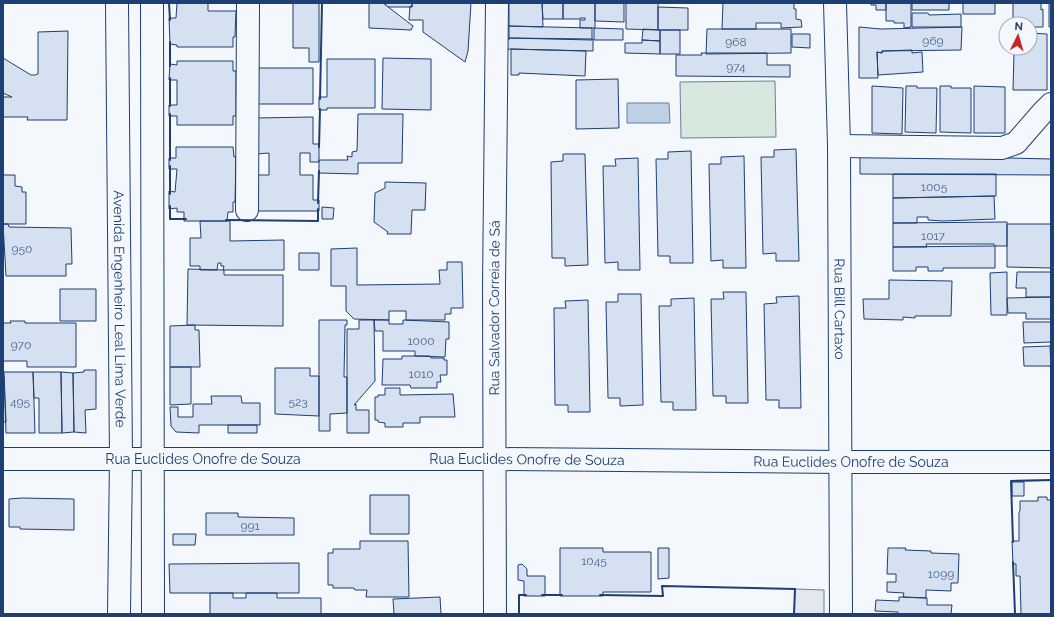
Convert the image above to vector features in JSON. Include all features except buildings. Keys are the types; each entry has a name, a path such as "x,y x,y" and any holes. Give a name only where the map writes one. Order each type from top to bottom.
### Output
{"street":[{"name":"Avenida Engenheiro Leal Lima Verde","path":"117,3 121,459 119,614"},
{"path":"152,3 153,614"},
{"path":"247,210 248,3"},
{"name":"Rua Salvador Correia de Sá","path":"495,614 494,459 497,3"},
{"name":"Rua Bill Cartaxo","path":"835,3 839,146 842,614"},
{"path":"839,146 1002,148 1016,143 1051,104"},
{"name":"Rua Euclides Onofre de Souza","path":"3,459 494,459 1051,462"}],"shaded area":[{"path":"775,81 776,137 681,138 680,82"},
{"path":"795,589 824,590 824,614 794,614"}],"water":[{"path":"627,103 669,103 670,123 627,123"}],"wall":[{"path":"169,3 170,20"},
{"path":"320,99 322,3"},
{"path":"170,42 170,66"},
{"path":"170,78 170,106"},
{"path":"319,147 320,109"},
{"path":"170,114 170,160"},
{"path":"170,166 170,194"},
{"path":"318,203 319,171"},
{"path":"170,206 170,219 186,219"},
{"path":"226,220 318,221 318,209"},
{"path":"1013,542 1011,481 1051,480"},
{"path":"1013,562 1015,614"},
{"path":"600,595 663,596 662,586 795,589 794,614"},
{"path":"519,614 519,595 526,595"},
{"path":"542,595 562,595"}]}
